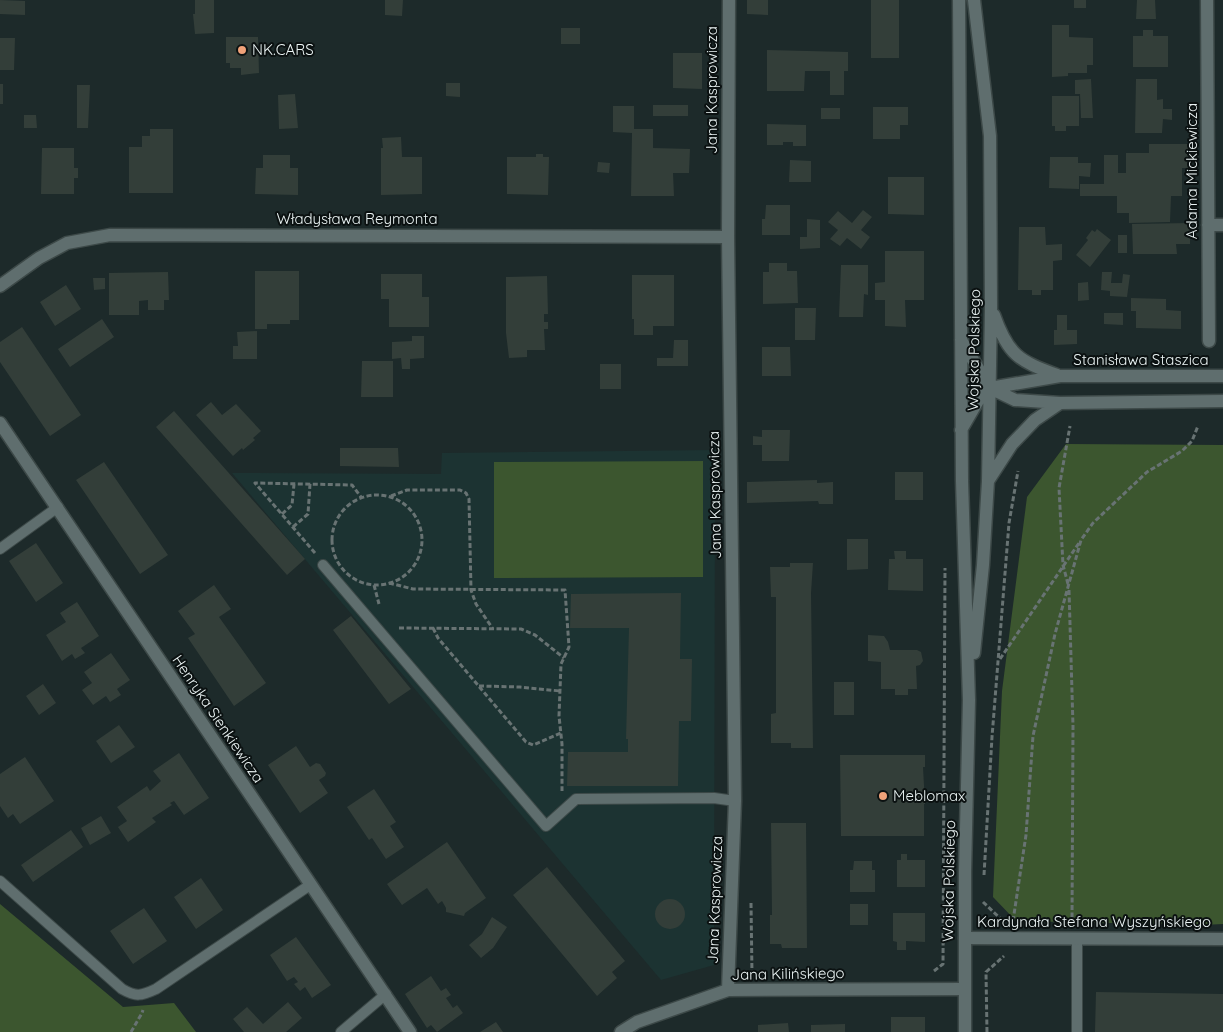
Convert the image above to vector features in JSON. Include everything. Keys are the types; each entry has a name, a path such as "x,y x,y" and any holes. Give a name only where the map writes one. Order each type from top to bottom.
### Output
{"street":[{"name":"Jana Kasprowicza","path":"728,990 735,801 728,237 729,0"},
{"name":"Wojska Polskiego","path":"959,0 961,431 969,700 964,872 965,1032"},
{"name":"Wojska Polskiego","path":"969,700 983,565 988,481 991,308 990,136 974,0"},
{"name":"Adama Mickiewicza","path":"1207,0 1209,341"},
{"path":"1208,225 1223,225"},
{"name":"Władysława Reymonta","path":"0,286 39,258 67,243 110,235 728,237"},
{"path":"991,308 1002,337 1011,350 1022,360 1060,376"},
{"path":"960,338 990,388 1015,400 1060,403 1223,401"},
{"path":"961,431 979,399 990,388 1060,376"},
{"name":"Stanisława Staszica","path":"1060,376 1223,376"},
{"path":"988,481 1012,444 1035,420 1060,403"},
{"name":"Henryka Sienkiewicza","path":"0,423 410,1032"},
{"name":"Kardynała Stefana Wyszyńskiego","path":"965,938 1223,939"},
{"name":"Jana Kilińskiego","path":"621,1032 637,1022 728,990 964,989"}],"lane":[{"path":"0,549 58,508"},
{"path":"323,565 546,826 576,799 714,798 735,801"},
{"path":"0,881 122,989 132,995 144,995 156,989 310,885"},
{"path":"1077,939 1077,1032"},
{"path":"341,1032 386,994"}],"path":[{"path":"1070,426 1060,488 1063,565 1068,585 1073,726 1071,896 1072,922 1077,939"},
{"path":"999,660 1093,523 1147,472 1182,452 1192,441 1198,426"},
{"path":"984,879 992,737 1009,523 1018,471"},
{"path":"321,552 317,554 255,483 352,485 361,497"},
{"path":"282,514 292,505 294,484"},
{"path":"293,527 308,514 310,484"},
{"path":"390,496 407,490 460,490 466,493 469,499 471,590 476,604 493,629"},
{"path":"375,494 390,496 403,502 414,512 420,526 422,540 420,554 413,567 402,577 389,583 374,585 359,581 346,573 337,561 333,550 333,531 338,517 348,505 361,497 375,494"},
{"path":"983,895 983,903 1005,922 1012,922 1026,835 1033,736 1055,634 1081,540"},
{"path":"326,549 333,550"},
{"path":"389,583 413,589 565,590 569,647 561,664 559,716 562,790 576,799"},
{"path":"393,628 521,629 528,631 564,658"},
{"path":"433,628 438,638 526,742 533,745 561,733"},
{"path":"479,686 520,687 560,691"},
{"path":"1005,922 1005,928"},
{"path":"986,1032 986,972 1006,954"},
{"path":"131,1032 142,1014 144,995"}],"shaded area":[{"path":"715,450 714,965 661,980 232,473 441,474 442,453"}],"green space":[{"path":"1066,444 1223,445 1223,924 1016,921 993,897 1002,691 1027,497"},
{"path":"703,461 703,577 494,578 494,462"},
{"path":"0,904 123,1007 174,1003 196,1032 0,1032"}],"building":[{"path":"0,0 25,1 25,15 0,14"},
{"path":"195,0 214,0 214,33 195,34 193,14 195,14"},
{"path":"385,0 403,0 402,16 385,15"},
{"path":"747,0 768,0 768,15 747,14"},
{"path":"871,0 899,0 899,58 871,58"},
{"path":"1074,0 1086,0 1086,8 1074,8"},
{"path":"1137,0 1155,0 1156,19 1136,19"},
{"path":"1052,25 1069,25 1069,37 1093,38 1093,65 1087,65 1087,73 1068,73 1068,76 1052,77"},
{"path":"561,28 580,28 580,44 561,44"},
{"path":"1143,30 1153,30 1153,36 1168,36 1168,67 1133,67 1133,36 1143,36"},
{"name":"NK.CARS","path":"226,37 258,37 259,73 241,75 241,68 230,68 230,63 226,63"},
{"path":"0,38 15,38 14,70 0,70"},
{"path":"767,50 848,52 848,71 844,71 844,95 830,95 830,71 805,71 804,91 767,91"},
{"path":"673,53 702,53 702,89 673,88"},
{"path":"1091,79 1093,118 1081,118 1080,94 1075,94 1075,80"},
{"path":"1136,79 1157,79 1157,100 1163,99 1163,109 1172,109 1172,120 1163,119 1162,133 1135,133"},
{"path":"446,83 460,83 460,97 446,96"},
{"path":"0,84 3,84 3,104 0,104"},
{"path":"77,85 90,85 88,128 77,128"},
{"path":"295,94 298,128 279,129 278,95"},
{"path":"1052,96 1079,96 1079,126 1066,126 1066,131 1055,131 1055,126 1052,126"},
{"path":"653,105 688,105 688,116 653,116"},
{"path":"613,106 634,106 634,129 653,129 653,148 690,149 689,173 673,173 674,196 631,196 632,133 613,132"},
{"path":"873,107 908,107 908,125 900,125 900,139 873,139"},
{"path":"821,108 840,108 840,119 821,119"},
{"path":"24,115 36,115 37,128 24,128"},
{"path":"767,124 806,125 806,146 793,146 793,142 783,142 783,145 767,145"},
{"path":"150,129 173,129 173,193 129,193 129,147 142,147 142,136 150,136"},
{"path":"401,137 402,157 422,157 422,194 381,195 382,138"},
{"path":"1149,144 1190,144 1190,168 1182,168 1182,196 1171,196 1170,222 1129,223 1129,213 1117,213 1117,196 1080,196 1080,184 1104,184 1104,155 1118,155 1118,173 1126,173 1126,153 1149,153"},
{"path":"42,148 74,148 74,168 78,168 78,178 74,178 74,194 41,194"},
{"path":"536,154 543,154 543,157 549,157 548,195 507,194 507,157 536,157"},
{"path":"263,155 290,155 290,168 298,168 298,195 255,194 256,168 263,168"},
{"path":"1050,157 1078,157 1078,163 1091,163 1090,177 1079,176 1079,189 1049,188"},
{"path":"790,160 811,161 811,182 789,182"},
{"path":"598,162 610,163 609,173 597,172"},
{"path":"888,177 924,177 924,215 888,214"},
{"path":"766,205 790,205 790,235 762,235 762,219 765,219"},
{"path":"863,210 872,217 861,230 870,237 861,249 847,238 840,246 830,239 838,230 828,222 838,211 852,223"},
{"path":"807,219 820,220 820,248 800,249 800,237 807,237"},
{"path":"1190,223 1190,244 1176,244 1177,254 1133,254 1132,224"},
{"path":"1019,227 1045,227 1046,245 1062,244 1062,260 1053,261 1053,290 1041,290 1041,295 1032,295 1032,290 1018,290"},
{"path":"1097,229 1111,240 1090,267 1076,255 1088,240 1086,238 1092,230 1095,232"},
{"path":"1118,235 1127,235 1127,253 1118,253"},
{"path":"885,251 924,251 924,300 905,300 906,327 885,326 885,300 875,300 875,283 885,282"},
{"path":"769,263 787,263 787,271 797,271 798,303 763,304 763,272 769,272"},
{"path":"841,265 868,265 868,295 864,294 863,317 839,317"},
{"path":"255,271 299,271 299,320 290,320 290,324 267,324 267,329 255,329"},
{"path":"168,272 169,300 164,300 164,310 148,310 148,300 139,301 139,315 109,315 109,273"},
{"path":"1102,272 1112,272 1111,283 1122,283 1123,274 1130,275 1127,297 1110,296 1110,291 1101,290"},
{"path":"381,274 422,274 422,297 429,297 429,327 389,327 389,299 381,299"},
{"path":"632,275 674,275 674,326 653,326 653,335 634,335"},
{"path":"547,276 548,314 544,314 544,322 548,322 548,329 544,329 545,350 527,350 527,357 509,358 506,333 506,277"},
{"path":"93,278 105,278 105,289 94,290"},
{"path":"1088,282 1089,300 1078,301 1078,283"},
{"path":"66,285 81,309 55,326 40,302"},
{"path":"1131,298 1166,299 1166,310 1181,311 1181,329 1136,328 1136,311 1131,311"},
{"path":"795,308 816,308 815,340 795,340"},
{"path":"1104,313 1123,313 1123,325 1104,324"},
{"path":"1057,315 1067,315 1067,330 1077,330 1077,344 1054,345"},
{"path":"102,319 114,337 70,367 58,349"},
{"path":"22,327 81,415 50,436 0,362 0,342"},
{"path":"257,331 257,359 233,359 233,346 238,346 237,332"},
{"path":"412,336 424,336 424,358 410,359 410,369 402,369 401,358 392,359 392,342 412,341"},
{"path":"674,340 688,340 688,366 657,366 657,358 673,358"},
{"path":"762,347 790,347 791,376 762,376"},
{"path":"362,361 393,361 393,397 361,397"},
{"path":"600,364 621,364 621,389 600,389"},
{"path":"211,402 222,415 236,404 261,431 253,438 255,440 233,456 196,415"},
{"path":"174,411 305,559 287,575 156,427"},
{"path":"762,430 790,430 789,461 762,461 762,445 753,445 753,436 762,437"},
{"path":"340,448 398,448 399,467 340,466"},
{"path":"104,462 168,555 140,574 76,480"},
{"path":"895,472 923,472 923,500 895,500"},
{"path":"817,480 817,483 833,482 833,504 819,504 818,501 747,503 747,482"},
{"path":"847,539 868,539 868,569 847,570"},
{"path":"36,543 63,583 36,602 9,561"},
{"path":"894,551 906,551 906,559 923,559 923,591 888,590 889,559 895,559"},
{"path":"790,563 813,563 811,593 813,748 791,748 791,743 771,743 771,714 776,713 776,597 771,597 770,567 790,567"},
{"path":"214,585 231,609 219,617 266,683 234,706 188,638 195,634 178,611"},
{"path":"681,593 680,659 692,659 691,721 679,721 678,786 567,786 568,752 628,752 628,739 626,739 629,628 570,628 571,594"},
{"path":"77,602 99,636 81,648 85,653 75,659 72,654 62,661 46,635 66,622 60,613"},
{"path":"351,616 411,689 389,704 333,630"},
{"path":"868,635 884,636 890,650 917,650 921,652 923,661 920,665 916,666 917,689 908,689 908,695 895,695 895,689 881,689 881,662 868,661"},
{"path":"111,653 130,680 117,689 121,695 110,702 106,696 93,705 82,690 92,683 84,672"},
{"path":"834,682 854,682 854,715 834,715"},
{"path":"43,684 56,703 39,715 26,696"},
{"path":"119,725 135,747 111,763 96,741"},
{"path":"296,746 310,767 316,763 320,764 326,773 319,780 328,793 300,813 268,765"},
{"path":"179,753 209,798 184,815 174,801 170,803 172,805 152,818 156,822 128,842 118,827 127,821 117,807 147,786 150,791 161,781 153,771"},
{"name":"Meblomax","path":"840,755 925,755 925,767 923,767 924,836 841,836"},
{"path":"25,757 54,801 20,824 13,814 8,818 0,806 0,774"},
{"path":"374,789 396,822 390,826 404,847 386,859 372,838 369,840 347,807"},
{"path":"101,816 111,833 90,845 81,828"},
{"path":"771,823 806,823 807,948 782,948 781,944 770,944 770,915 772,915"},
{"path":"71,830 83,847 33,882 21,865"},
{"path":"447,842 486,898 465,913 464,916 446,912 442,901 438,904 427,888 402,905 387,884"},
{"path":"901,854 907,854 907,860 925,860 925,887 897,887 897,860 901,860"},
{"path":"854,861 872,861 872,870 875,870 875,892 850,892 850,870 853,870"},
{"path":"547,867 625,961 612,972 617,978 597,996 513,895"},
{"path":"201,878 223,910 196,929 174,897"},
{"path":"670,899 676,900 684,908 684,920 676,928 670,929 664,928 656,920 655,914 656,908 664,900"},
{"path":"850,904 868,904 868,925 850,925"},
{"path":"144,908 167,941 133,964 110,931"},
{"path":"893,913 925,913 925,942 906,941 906,950 897,950 897,942 893,941"},
{"path":"492,917 507,927 493,948 481,958 469,945 482,934"},
{"path":"296,937 331,985 312,998 305,987 300,991 294,984 298,982 294,977 287,981 270,955"},
{"path":"431,976 441,991 446,988 451,995 446,998 453,1008 457,1005 463,1013 437,1032 431,1025 427,1028 405,994"},
{"path":"1096,992 1223,994 1223,1032 1095,1032"},
{"path":"288,1002 302,1018 286,1032 244,1032 233,1019 247,1007 263,1024"},
{"path":"891,1017 925,1017 925,1032 891,1032"},
{"path":"496,1022 503,1032 480,1032"},
{"path":"788,1023 789,1032 758,1032 758,1025"},
{"path":"845,1024 845,1032 811,1032 811,1025"}],"place":[{"name":"NK.CARS","path":"242,50"},
{"name":"Meblomax","path":"883,796"}]}
